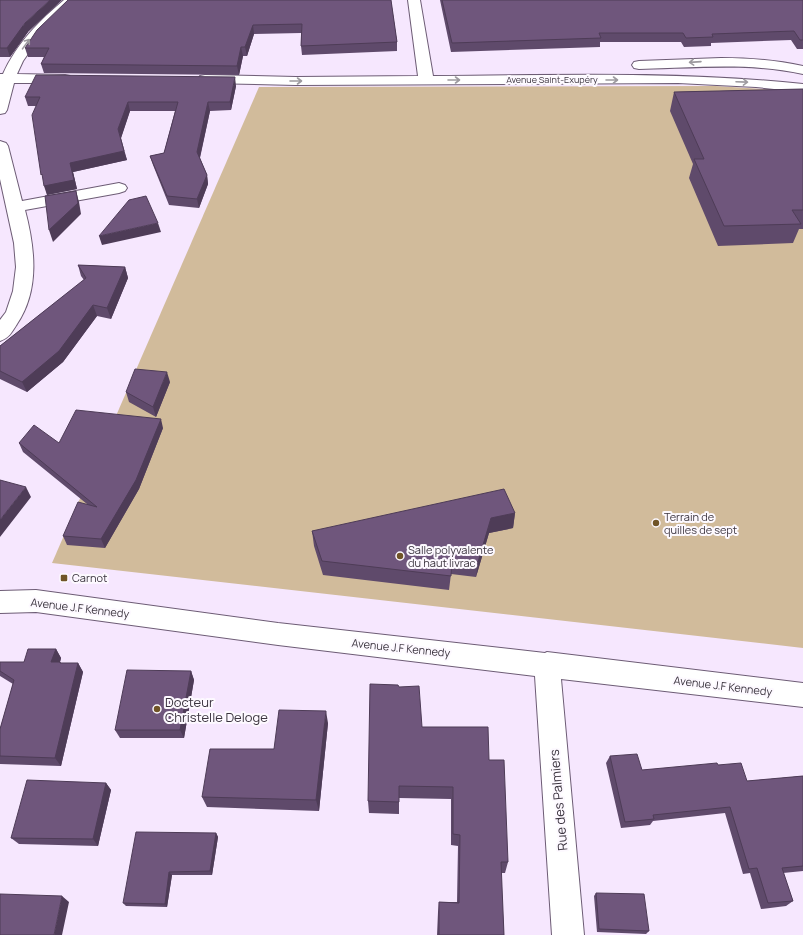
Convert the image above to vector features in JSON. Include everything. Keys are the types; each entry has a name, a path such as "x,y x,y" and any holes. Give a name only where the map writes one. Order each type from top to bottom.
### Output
{"street":[{"path":"0,110 4,78 26,43 51,17 72,0"},
{"path":"414,0 425,73"},
{"path":"626,65 742,62 787,66 803,70"},
{"path":"671,64 678,79"},
{"name":"Avenue Saint-Exupéry","path":"408,66 425,73 439,66"},
{"name":"Avenue Saint-Exupéry","path":"243,80 290,68 298,68"},
{"name":"Avenue Saint-Exupéry","path":"188,79 296,81 425,73 678,79 756,83 803,88"},
{"path":"4,78 78,79"},
{"path":"0,146 16,207 23,243 26,277 24,288 15,313 0,334"},
{"path":"16,207 119,188"},
{"name":"Avenue J.F Kennedy","path":"0,602 36,601 278,634 547,664 803,695"},
{"name":"Rue des Palmiers","path":"547,664 568,935"}],"shaded area":[{"path":"715,86 779,90 803,94 803,648 52,563 259,87"}],"building":[{"path":"0,0 50,0 25,23 7,48 0,48"},
{"path":"68,0 391,0 397,42 301,46 302,24 253,25 245,47 241,47 237,66 41,64 49,48 25,48 37,30"},
{"path":"442,0 803,0 803,40 800,40 794,31 712,34 713,37 686,38 683,33 599,33 601,38 452,43"},
{"path":"36,75 235,77 230,102 208,102 197,152 207,175 197,199 167,196 150,156 164,153 178,102 128,102 118,129 124,151 70,163 74,180 44,186 32,115 40,97 25,97"},
{"path":"803,89 803,210 792,210 801,224 724,226 694,159 704,159 674,92"},
{"path":"76,191 78,203 49,230 45,196"},
{"path":"146,196 158,223 99,236 129,200"},
{"path":"78,265 125,267 107,308 93,305 59,351 22,382 0,371 0,346 86,278"},
{"path":"135,369 167,372 153,407 126,392"},
{"path":"76,410 161,419 136,480 101,539 63,536 78,502 97,507 19,443 34,425 59,443"},
{"path":"0,480 26,487 0,520"},
{"name":"Salle polyvalente du haut livrac","path":"504,489 515,513 491,518 478,562 452,560 451,576 322,561 312,531"},
{"path":"28,649 56,649 51,662 78,663 55,758 0,756 0,729 14,680 0,671 0,662 24,662"},
{"name":"Docteur Christelle Deloge","path":"127,670 191,671 180,730 115,730"},
{"path":"370,684 398,685 399,687 419,686 422,727 488,727 489,760 504,760 508,862 501,862 504,935 439,935 439,902 459,903 460,835 453,834 453,787 399,786 399,802 368,801"},
{"path":"279,710 326,711 316,800 202,797 210,749 274,749"},
{"path":"637,754 642,770 717,763 718,765 741,763 747,781 803,776 803,866 782,868 793,901 768,903 757,868 749,869 730,807 653,815 654,819 625,822 610,756"},
{"path":"27,780 106,783 93,839 11,838"},
{"path":"136,832 216,833 210,871 169,872 165,904 123,903"},
{"path":"596,893 644,894 649,931 599,929"},
{"path":"0,894 62,896 54,935 0,935"}],"place":[{"name":"Terrain de quilles de sept","path":"656,523"},
{"name":"Salle polyvalente du haut livrac","path":"400,556"},
{"name":"Carnot","path":"64,578"},
{"name":"Docteur Christelle Deloge","path":"157,709"}]}
